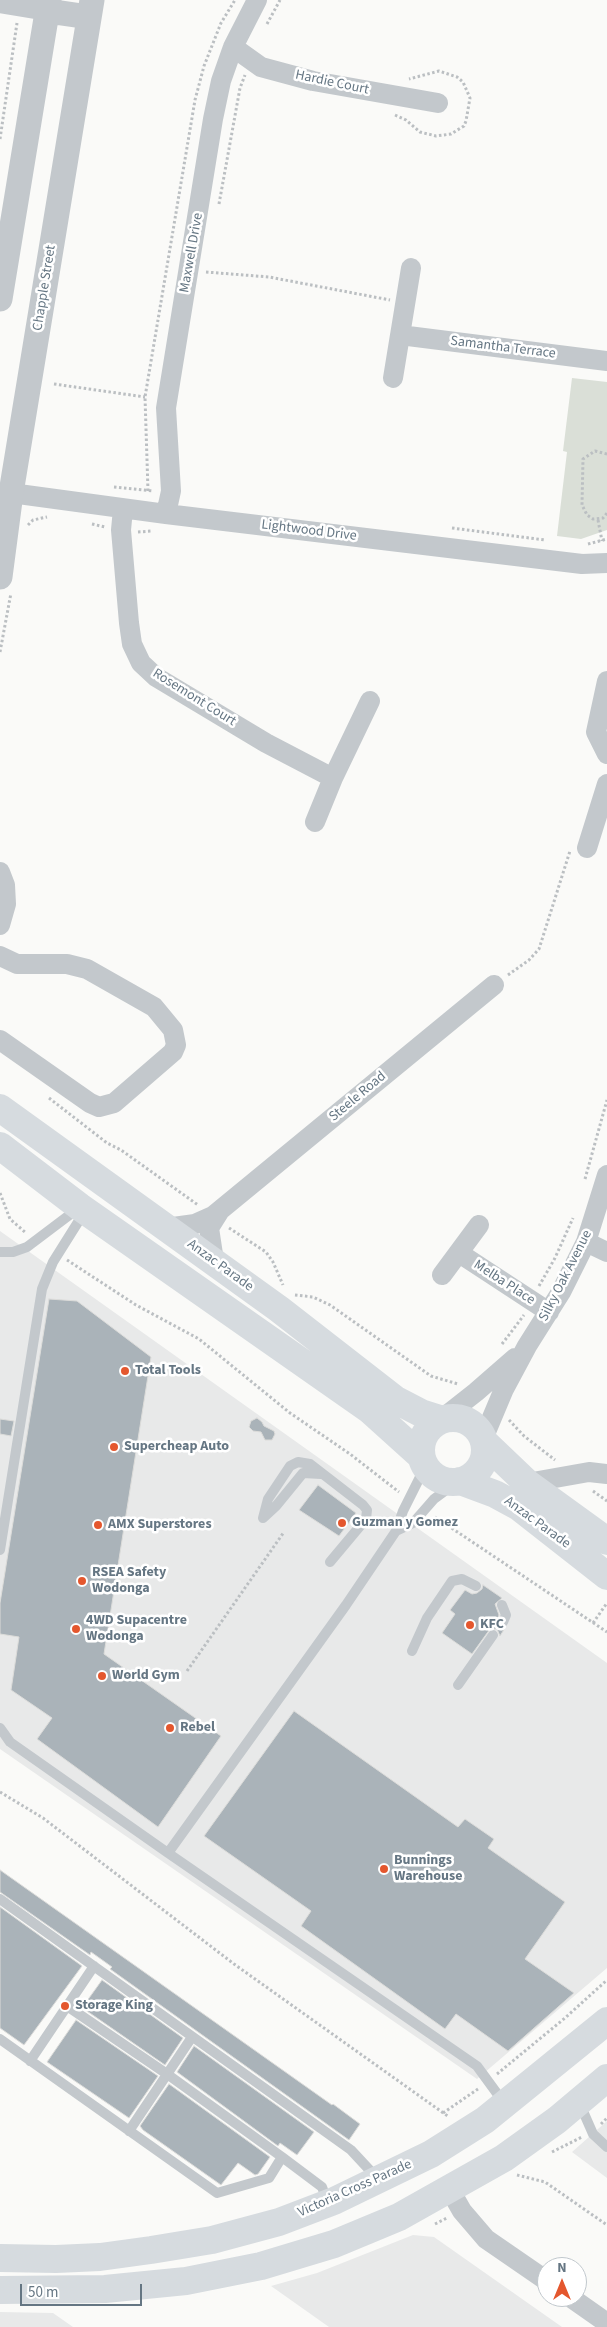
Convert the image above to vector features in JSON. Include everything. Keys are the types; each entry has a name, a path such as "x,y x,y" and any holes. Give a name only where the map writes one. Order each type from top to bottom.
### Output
{"main road":[{"name":"Anzac Parade","path":"0,1108 214,1261 396,1400 421,1414 441,1419"},
{"path":"0,1146 83,1208 370,1410 422,1458"},
{"path":"453,1417 468,1421 476,1427 483,1440 485,1454 482,1466 472,1476 459,1481 443,1480 435,1477 426,1468 422,1458 421,1442 424,1434 441,1419 453,1417"},
{"name":"Anzac Parade","path":"483,1440 526,1483 607,1540"},
{"name":"Anzac Parade","path":"459,1481 495,1494 519,1507 607,1576"},
{"name":"Victoria Cross Parade","path":"0,2258 56,2259 100,2257 212,2240 279,2222 328,2203 431,2154 512,2100 607,2021"},
{"path":"0,2290 105,2289 186,2281 261,2266 334,2244 399,2217 504,2158 544,2130 607,2078"},
{"path":"512,2100 544,2130"}],"street":[{"name":"Maxwell Drive","path":"166,514 170,494 166,408 213,119 221,81 233,47 257,0"},
{"path":"0,3 20,6 48,5 91,9"},
{"path":"0,299 6,231 48,5"},
{"name":"Chapple Street","path":"6,581 11,493 91,9"},
{"name":"Hardie Court","path":"233,47 261,67 313,81 438,104"},
{"path":"393,378 411,268"},
{"name":"Samantha Terrace","path":"400,336 607,360"},
{"name":"Lightwood Drive","path":"11,493 123,509 582,564 607,563"},
{"name":"Rosemont Court","path":"123,509 120,530 129,623 132,644 141,663 156,677 266,743 333,778"},
{"path":"607,681 596,732 607,754"},
{"path":"315,822 333,778 370,701"},
{"path":"587,848 607,784"},
{"path":"0,872 6,886 6,904 0,925"},
{"path":"0,956 17,964 67,964 87,969 154,1008 173,1030 176,1045 173,1052 114,1103 99,1107 90,1103 0,1040"},
{"name":"Steele Road","path":"166,1228 195,1224 217,1214 494,985"},
{"name":"Silky Oak Avenue","path":"483,1440 495,1408 527,1346 541,1307 586,1242 607,1175"},
{"path":"214,1261 209,1231 217,1214"},
{"name":"Melba Place","path":"442,1275 479,1225"},
{"path":"586,1242 607,1252"},
{"name":"Melba Place","path":"459,1253 541,1307"},
{"name":"Silky Oak Avenue","path":"441,1419 476,1392 527,1346"},
{"path":"526,1483 594,1472 607,1474"},
{"path":"450,2190 462,2211 486,2239 537,2274"},
{"path":"584,2307 607,2323"}],"lane":[{"path":"0,1252 20,1250 37,1241 83,1208"},
{"path":"0,1550 39,1302 46,1274 83,1208"},
{"path":"168,1853 346,1605 396,1531 420,1477 422,1458"},
{"path":"263,1518 268,1499 287,1469 294,1463 310,1464 364,1505 367,1514 366,1519 330,1562"},
{"path":"396,1531 412,1523 434,1499 459,1481"},
{"path":"412,1651 427,1618 452,1582 462,1579 476,1586"},
{"path":"502,1605 506,1615 503,1622"},
{"path":"458,1685 493,1635"},
{"path":"0,1728 10,1742 478,2066 489,2081 512,2100"},
{"path":"0,1899 351,2150 379,2180"},
{"path":"30,2061 94,1966"},
{"path":"67,2006 167,2074 322,2187 328,2203"},
{"path":"129,2131 192,2037"},
{"path":"0,2039 217,2193 269,2178 282,2157"},
{"path":"579,2102 592,2132 607,2148"}],"path":[{"path":"219,206 240,88 250,60 280,0"},
{"path":"0,139 20,6"},
{"path":"204,281 208,263"},
{"path":"54,384 145,397"},
{"path":"598,520 587,515 582,505 582,463 591,453 607,454"},
{"path":"112,487 170,494"},
{"path":"25,528 33,520 52,517 54,499"},
{"path":"598,520 607,514"},
{"path":"598,520 602,541"},
{"path":"141,539 142,532"},
{"path":"0,652 6,581"},
{"path":"494,985 529,960 539,949 571,846 587,848"},
{"path":"47,1097 107,1143 121,1150 217,1214 244,1239 266,1252 273,1262 283,1286 295,1295 313,1298 330,1305 431,1376 450,1383 469,1385 476,1392"},
{"path":"584,1184 607,1100"},
{"path":"0,1193 10,1219 37,1241"},
{"path":"499,1349 541,1307 535,1293 556,1258 576,1211"},
{"path":"58,1254 136,1304 199,1339 290,1414 350,1454 409,1499"},
{"path":"495,1408 524,1436 607,1501"},
{"path":"424,1510 607,1632"},
{"path":"187,1671 284,1532"},
{"path":"592,1623 607,1603"},
{"path":"0,1792 43,1818 234,1964 434,2107"},
{"path":"444,2113 489,2081 565,2018 607,1980"},
{"path":"545,2156 592,2132 607,2118"},
{"path":"516,2174 524,2170"},
{"path":"545,2182 607,2225"}],"shaded area":[{"path":"572,378 607,382 607,530 581,539 557,536 567,452 563,451"},
{"path":"0,1231 607,1663 607,1968 477,2079 0,1749"},
{"path":"607,2121 607,2178 572,2152"},
{"path":"413,2235 434,2237 562,2327 329,2327 271,2286 317,2273"},
{"path":"0,2312 53,2313 73,2327 0,2327"}],"building":[{"path":"49,1299 77,1301 151,1357 104,1654 221,1736 158,1827 37,1739 52,1718 11,1690 19,1637 0,1634 0,1603"},
{"path":"257,1418 264,1426 274,1431 275,1434 272,1440 265,1440 261,1432 253,1431 249,1427 251,1421"},
{"path":"0,1419 14,1421 11,1436 0,1434"},
{"path":"318,1485 356,1513 339,1536 299,1510"},
{"name":"KFC","path":"483,1585 502,1598 495,1604 499,1615 496,1622 500,1628 505,1628 500,1636 497,1629 490,1629 472,1654 442,1633 455,1614 450,1610 465,1590 472,1594 477,1593 482,1589"},
{"name":"Bunnings Warehouse","path":"294,1711 458,1827 465,1819 494,1839 488,1848 565,1902 525,1959 574,1993 508,2051 456,2014 445,2029 301,1926 311,1911 204,1836"},
{"path":"0,1870 360,2124 349,2140 110,1969 112,1967 91,1952 90,1955 0,1892"},
{"path":"0,1907 82,1966 24,2045 0,2028"},
{"path":"102,1980 183,2038 165,2065 84,2009 86,2007 84,2005"},
{"path":"76,2020 158,2076 129,2118 47,2062"},
{"path":"194,2046 314,2132 297,2155 280,2143 278,2146 177,2072"},
{"path":"169,2084 270,2157 258,2174 255,2175 238,2163 221,2185 143,2130 140,2126"}],"place":[{"name":"Total Tools","path":"125,1371"},
{"name":"Supercheap Auto","path":"114,1447"},
{"name":"Guzman y Gomez","path":"342,1523"},
{"name":"AMX Superstores","path":"98,1525"},
{"name":"RSEA Safety Wodonga","path":"82,1581"},
{"name":"KFC","path":"470,1625"},
{"name":"4WD Supacentre Wodonga","path":"76,1629"},
{"name":"World Gym","path":"102,1676"},
{"name":"Rebel","path":"170,1728"},
{"name":"Bunnings Warehouse","path":"384,1869"},
{"name":"Storage King","path":"65,2006"}]}
